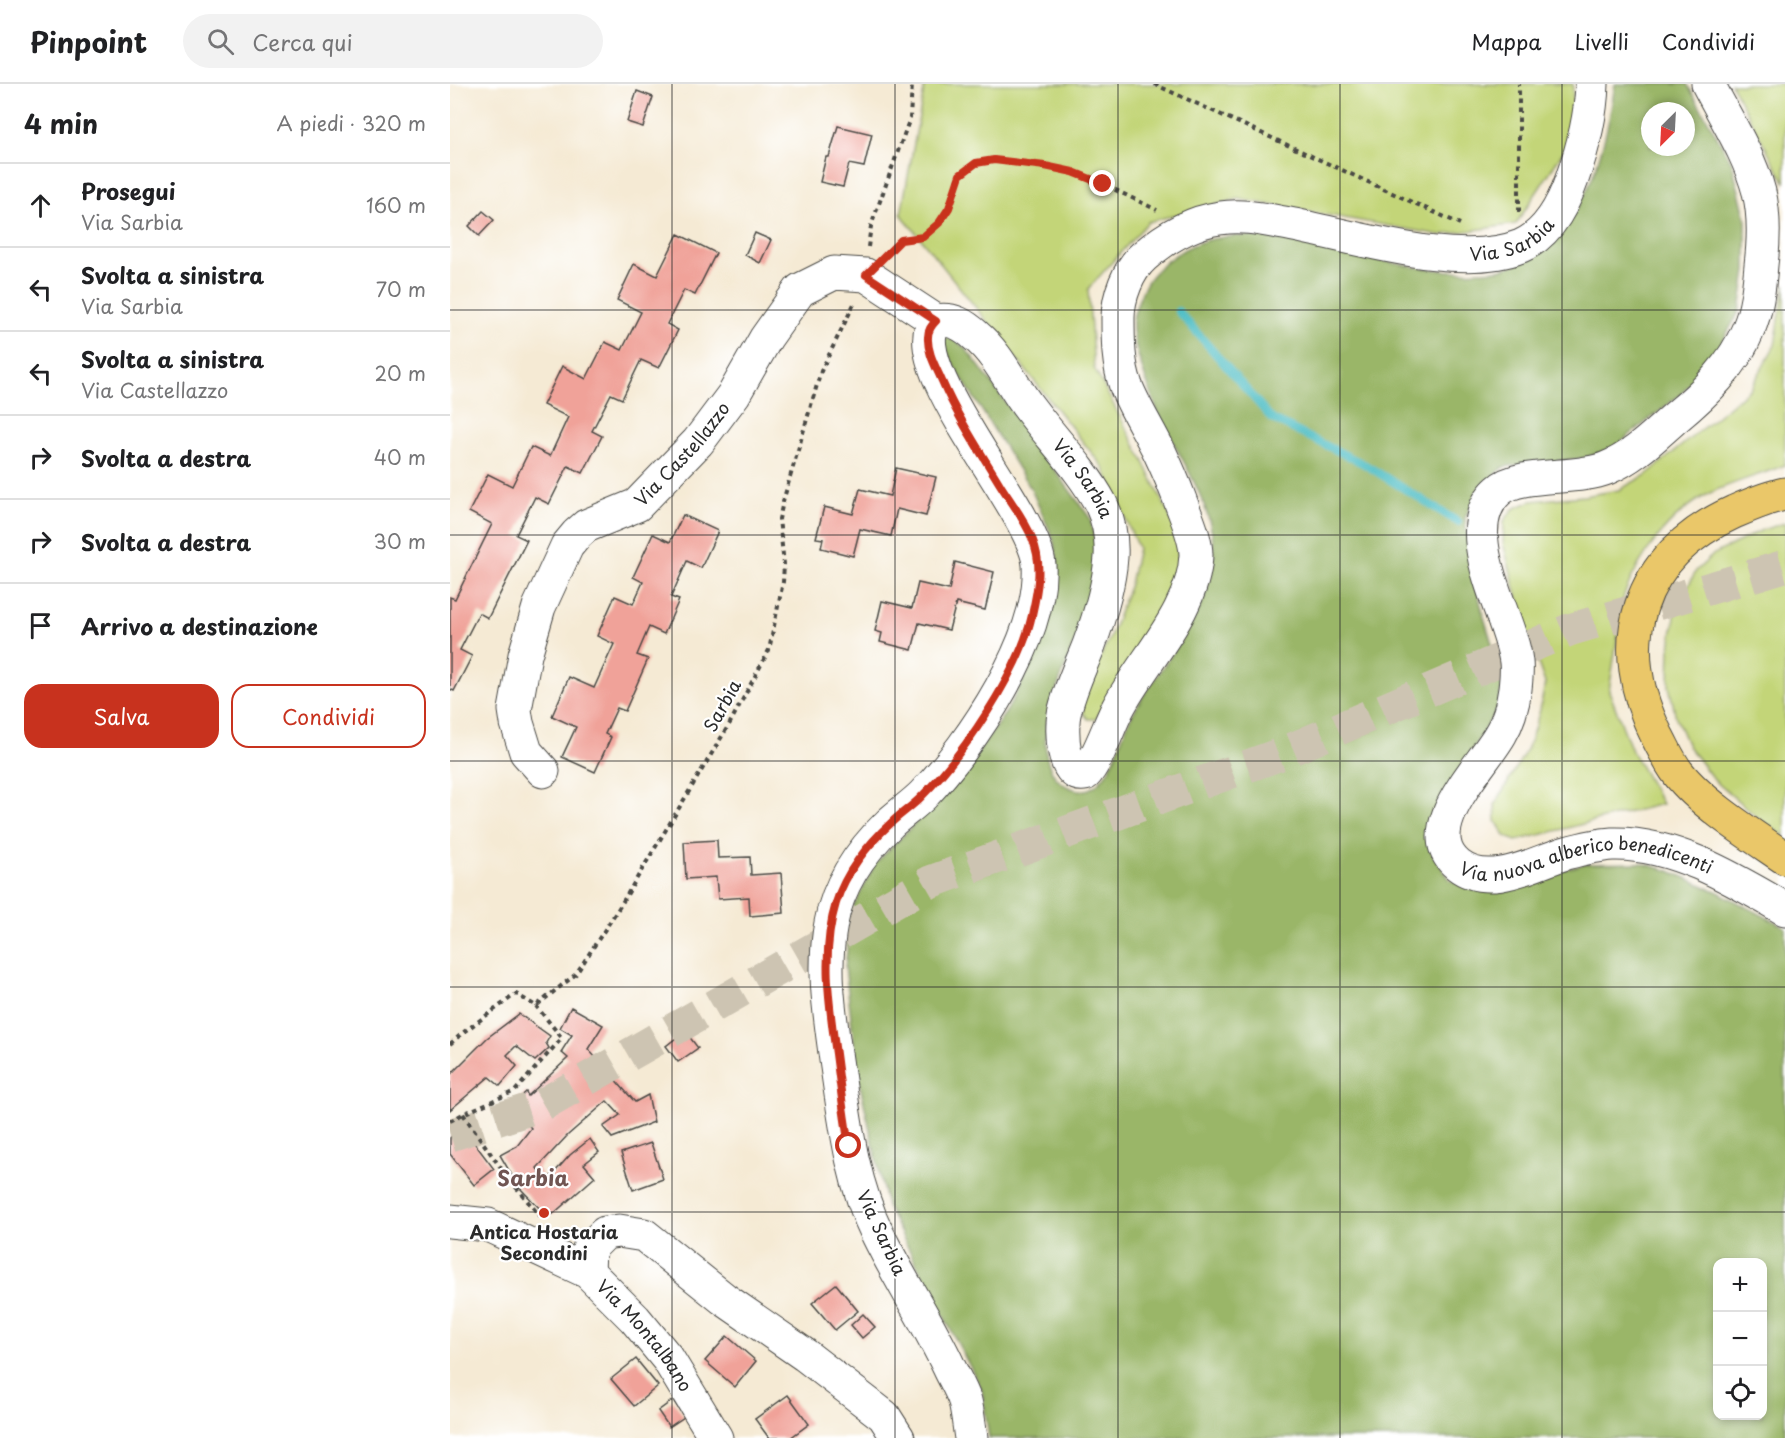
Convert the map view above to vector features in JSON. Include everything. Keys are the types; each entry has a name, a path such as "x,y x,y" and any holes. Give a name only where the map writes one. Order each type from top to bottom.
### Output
{"highway":[{"path":"1785,494 1745,507 1716,520 1692,536 1655,575 1644,594 1636,632 1634,668 1645,712 1678,773 1699,795 1785,858"}],"street":[{"name":"Via Sarbia","path":"971,1438 964,1400 957,1383 878,1236 861,1196 845,1124 826,968 836,901 844,882 855,865 890,824 921,798 948,768 987,712 1020,653 1031,618 1039,579 1039,561 1032,537 957,415 930,352 929,329 936,321 945,319 959,323 979,338 1030,410 1080,471 1101,505 1108,522 1112,541 1108,578 1100,612 1064,715 1062,740 1067,762 1072,772 1085,774 1095,760 1119,705 1178,614 1190,588 1196,553 1184,511 1160,453 1126,385 1118,349 1118,312 1121,293 1140,259 1167,237 1188,227 1220,218 1254,217 1404,248 1453,255 1488,254 1523,245 1545,228 1560,209 1584,147 1592,99 1592,84"},
{"name":"Via nuova alberico benedicenti","path":"1708,84 1753,173 1763,215 1763,253 1757,297 1749,328 1740,346 1710,387 1630,456 1587,475 1532,478 1497,491 1484,513 1482,547 1516,661 1515,690 1509,716 1502,731 1449,813 1443,837 1447,852 1456,863 1466,870 1488,874 1498,874 1537,865 1564,854 1613,844 1663,850 1711,869 1785,909"},
{"name":"Via Castellazzo","path":"543,771 526,752 515,710 525,655 538,608 567,546 586,526 637,505 698,442 734,394 766,338 800,290 834,273 866,275 936,321"},
{"name":"Via Montalbano","path":"450,1221 488,1225 588,1272 635,1319 668,1359 716,1438"},
{"path":"588,1272 589,1250 605,1233 619,1231 644,1236 724,1299 806,1355 884,1416 898,1438"}],"path":[{"path":"866,275 871,226 910,118 912,84"},
{"path":"1154,84 1469,228"},
{"path":"1519,84 1519,215"},
{"path":"866,275 901,240 923,237 939,223 949,208 960,175 976,163 994,160 1073,172 1144,203 1188,227"},
{"name":"Sarbia","path":"536,1006 576,974 622,903 706,763 769,650 783,582 784,564 779,519 784,498 821,371 855,303 866,275"},
{"path":"450,1044 465,1030 516,994 536,1006 562,1038 516,1091 450,1121"},
{"path":"463,1114 505,1174 542,1218"}],"green space":[{"path":"925,84 1573,84 1572,138 1516,224 1440,235 1238,199 1148,222 1088,289 1094,368 1142,458 1175,527 1181,580 1096,719 1088,719 1084,714 1082,703 1086,688 1111,635 1130,584 1138,548 1103,467 901,214"},
{"path":"1615,84 1687,84 1732,163 1746,220 1746,271 1740,310 1717,351 1681,394 1613,448 1584,458 1503,467 1477,493 1465,518 1470,558 1502,686 1497,709 1435,812 1427,831 1430,850 1450,880 1475,889 1503,892 1585,864 1641,863 1670,871 1718,892 1785,927 1785,1438 989,1438 982,1390 887,1207 858,1076 845,967 852,910 875,864 959,779 1006,712 1034,660 1052,608 1056,583 1058,562 1053,538 1031,489 956,369 943,344 945,337 960,344 972,357 1090,518 1095,547 1091,585 1081,623 1050,707 1046,734 1048,760 1052,772 1071,788 1089,789 1098,783 1109,769 1131,717 1189,628 1207,591 1212,570 1214,549 1205,508 1158,412 1138,356 1133,319 1140,296 1149,280 1168,260 1192,245 1226,237 1243,236 1296,242 1427,269 1499,270 1517,264 1540,251 1559,234 1575,212 1588,188 1605,136"},
{"path":"1731,84 1785,84 1785,183"},
{"path":"1785,284 1785,465 1710,493 1682,512 1658,536 1648,550 1624,595 1609,691 1632,751 1662,804 1516,841 1505,836 1496,821 1495,805 1529,745 1540,710 1545,683 1525,626 1503,543 1504,521 1513,509 1531,501 1619,490 1646,475 1751,388 1775,345"},
{"path":"1785,523 1785,837 1759,819 1714,780 1688,746 1676,718 1669,686 1670,648 1676,610 1696,571 1714,554 1762,530"}],"building":[{"path":"637,91 653,97 643,127 627,122"},
{"path":"838,126 872,134 864,167 849,164 843,187 820,182 826,157 829,157"},
{"path":"483,211 494,220 479,236 469,226"},
{"path":"755,233 771,240 760,263 745,255"},
{"path":"678,234 716,253 695,295 684,290 667,324 678,330 659,368 641,360 622,399 611,394 592,431 602,436 583,473 568,466 549,504 535,497 516,535 527,540 488,618 479,613 460,650 472,656 454,691 450,689 450,597 455,599 492,524 469,512 488,474 512,486 531,447 550,456 568,417 543,405 562,366 586,379 605,342 622,350 641,312 617,300 634,264 657,276"},
{"path":"896,468 936,477 926,516 897,509 891,536 860,529 853,556 821,548 823,539 816,538 824,507 853,514 860,489 890,496"},
{"path":"683,515 718,531 701,568 687,561 671,597 679,600 664,634 649,627 637,655 648,659 625,711 617,708 605,734 611,737 595,772 562,757 576,727 552,716 569,677 594,688 614,644 597,636 615,596 633,604 643,582 633,577 653,534 670,542"},
{"path":"955,562 994,572 985,610 956,603 949,630 919,623 912,650 880,642 882,633 875,631 882,601 912,608 918,583 949,590"},
{"path":"717,840 718,858 750,857 751,875 781,873 784,913 750,916 749,897 718,899 716,877 686,879 684,842"},
{"path":"571,1007 603,1025 588,1049 635,1102 648,1095 654,1122 612,1138 603,1127 620,1115 607,1101 568,1135 537,1168 546,1182 570,1155 590,1139 599,1152 584,1164 595,1177 553,1214 546,1215 518,1186 500,1155 517,1146 531,1128 524,1120 507,1132 497,1119 526,1092 528,1096 568,1058 561,1052 572,1035 560,1028"},
{"path":"519,1014 550,1036 546,1043 549,1048 535,1061 516,1046 507,1055 517,1066 500,1086 489,1077 450,1110 450,1075 487,1038"},
{"path":"685,1031 698,1048 678,1062 666,1046"},
{"path":"460,1124 494,1169 474,1185 450,1154 450,1138"},
{"path":"651,1143 663,1179 633,1190 621,1153"},
{"path":"836,1284 858,1311 835,1330 812,1303"},
{"path":"863,1314 875,1327 862,1338 851,1325"},
{"path":"727,1336 756,1361 735,1387 705,1361"},
{"path":"636,1359 658,1386 634,1406 611,1379"},
{"path":"788,1395 809,1424 790,1438 769,1438 755,1419"},
{"path":"673,1400 684,1417 669,1427 658,1411"}],"waterway":[{"path":"1178,311 1272,419 1364,464 1458,522"}],"tunnel":[{"path":"450,1135 542,1105 930,882 1278,755 1569,630 1785,566"}],"place":[{"name":"Antica Hostaria Secondini","path":"544,1213"}],"district":[{"name":"Sarbia","path":"533,1179"}],"route":[{"path":"849,1146 826,968 836,901 844,882 870,845 890,824 921,798 948,768 987,712 1020,653 1031,618 1039,579 1039,561 1032,537 957,415 934,364 928,334 936,321 866,275 901,240 923,237 939,223 949,208 960,175 976,163 994,160 1045,166 1073,172 1103,184"}]}
